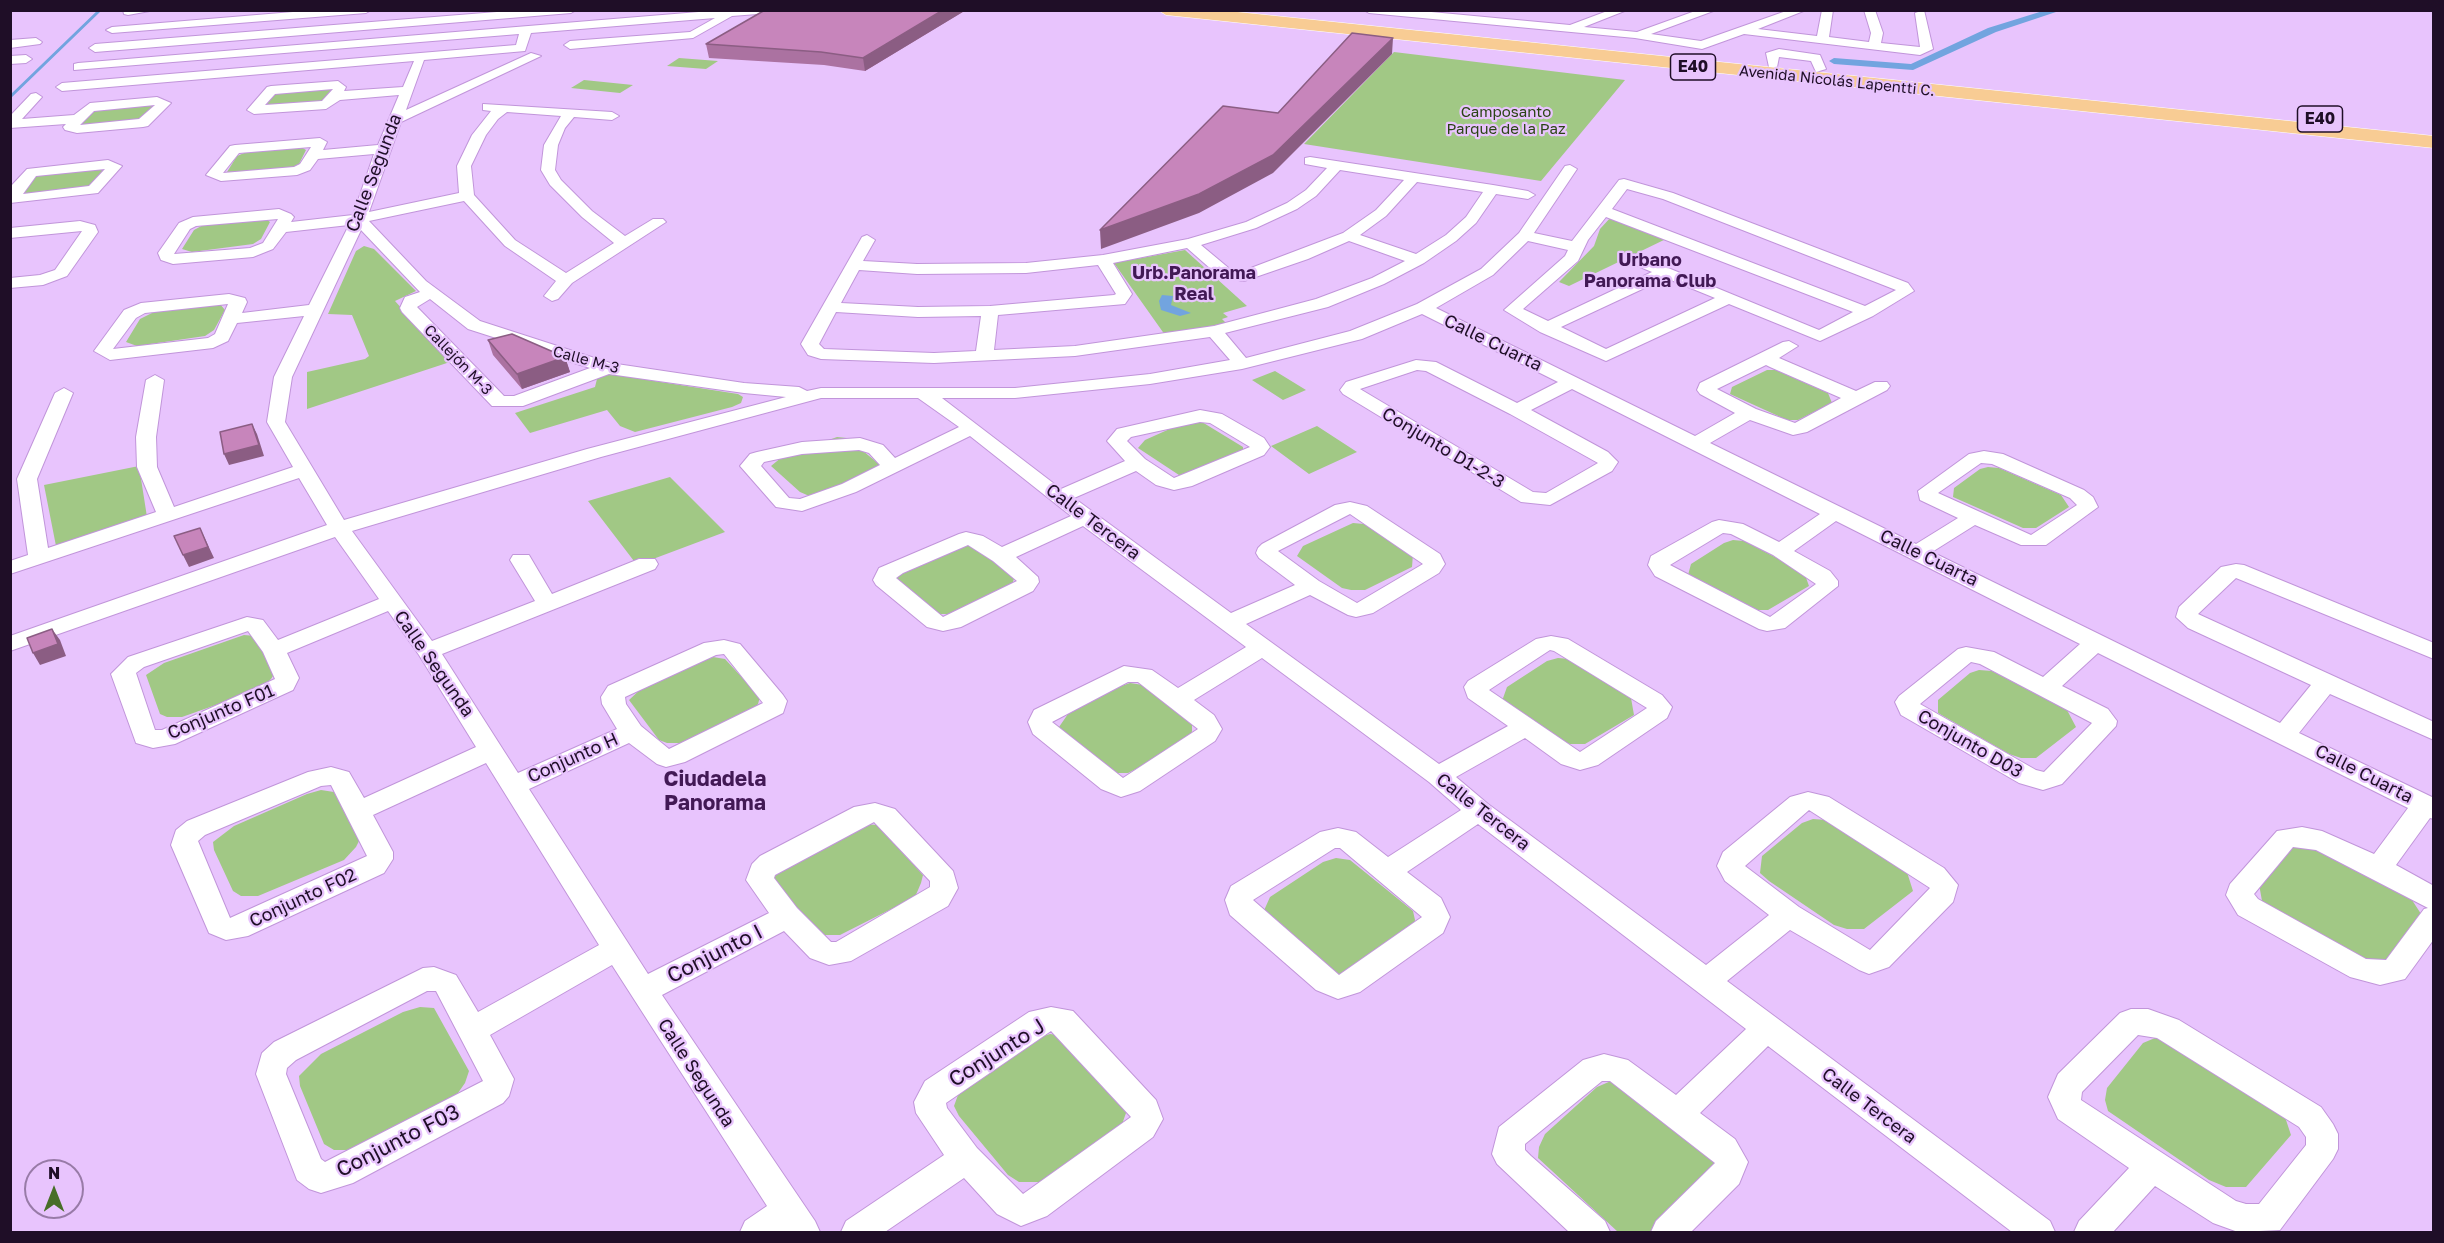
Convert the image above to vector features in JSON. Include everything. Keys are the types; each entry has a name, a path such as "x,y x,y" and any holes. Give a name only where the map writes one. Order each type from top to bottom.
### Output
{"highway":[{"name":"Avenida Nicolás Lapentti C.","path":"1166,10 2214,114"},
{"name":"Avenida Nicolás Lapentti C.","path":"1248,10 1481,28 1582,45 1820,69 2214,114"},
{"name":"E40","path":"2214,114 2355,122 2433,130"},
{"name":"E40","path":"2214,114 2433,142"},
{"path":"2214,114 2433,154"}],"street":[{"path":"150,10 129,11 62,87 414,60 521,48 526,31"},
{"path":"112,30 366,10"},
{"path":"95,48 426,16 571,10"},
{"path":"78,67 770,10"},
{"path":"1565,29 1622,10"},
{"path":"1766,10 1784,16"},
{"path":"1702,45 1801,10"},
{"path":"1822,41 1828,10"},
{"path":"1869,10 1877,33 1874,46"},
{"path":"1376,11 1481,28 1514,24 1544,14 1533,13"},
{"path":"1582,45 1617,41 1705,11"},
{"path":"570,45 693,35 731,12"},
{"path":"1745,30 1822,41 1927,50 1921,14"},
{"name":"Calle Segunda","path":"426,16 416,40 408,90 383,149 359,219 282,377 276,422 339,528 428,651 616,949 795,1222"},
{"path":"1514,24 1635,35 1702,45 1722,50 1725,59"},
{"path":"1635,35 1652,49 1663,52"},
{"path":"10,44 36,42"},
{"path":"395,120 535,56"},
{"path":"10,60 26,59"},
{"path":"336,96 340,87 333,84 275,89 269,91 254,110 326,105 336,96 408,90"},
{"path":"10,124 36,97"},
{"path":"10,124 77,119 86,109 97,105 157,101 165,103 147,120 137,124 72,129 70,127 77,119"},
{"path":"483,107 612,116"},
{"path":"503,109 493,116 479,135 464,166 467,196 510,243 566,280"},
{"path":"570,114 559,127 551,144 548,170 555,182 587,214 624,243"},
{"path":"314,155 320,142 241,147 233,151 213,175 221,177 297,171 305,167 314,155 383,149"},
{"path":"1310,161 1528,195"},
{"path":"108,164 114,166 97,187 86,192 13,199 15,185 28,174 39,170 108,164"},
{"path":"854,265 973,270 1103,260 1190,243 1251,225 1292,206 1311,193 1337,165"},
{"path":"10,644 339,528 594,453 821,393 925,395 1015,393 1150,379 1250,363 1356,334 1423,308 1487,272 1527,233 1570,169"},
{"path":"1190,243 1226,274 1244,276 1302,256 1348,236 1381,213 1414,177"},
{"path":"1634,259 1820,336 1906,291 1637,185 1621,184 1572,258 1512,308 1513,311 1603,356 1611,356 1727,299"},
{"path":"867,240 810,344 814,351 821,354 984,357 1075,351 1222,330 1322,303 1378,281 1418,260 1464,226 1493,189"},
{"path":"281,228 286,217 279,213 193,222 184,226 166,256 173,259 253,252 268,246 281,228 359,219 467,196"},
{"path":"1602,210 1867,312"},
{"name":"Calle M-3","path":"359,219 420,284 474,325 514,340 608,368 744,388 821,393"},
{"path":"552,296 566,280 658,222"},
{"path":"10,233 80,226 90,228 90,232 61,273 43,280 10,283"},
{"path":"1527,233 1580,243"},
{"path":"1348,236 1418,260"},
{"path":"831,307 918,312 990,311 1119,300 1124,294 1103,260"},
{"path":"1546,328 1665,272"},
{"name":"Callejón M-3","path":"432,293 411,301 408,308 499,402 516,402 608,368"},
{"path":"229,298 239,302 231,319 222,337 213,343 110,355 103,351 130,314 141,308 229,298"},
{"name":"Calle Cuarta","path":"1423,308 1698,442 2429,807"},
{"path":"231,319 314,310"},
{"path":"984,357 990,311"},
{"path":"437,338 474,325"},
{"path":"1222,330 1250,363"},
{"path":"1789,346 1706,387 1708,393 1785,427 1800,428 1881,386"},
{"path":"1765,359 1856,398"},
{"name":"Conjunto D1-2-3","path":"1423,365 1517,410 1601,456 1608,462 1605,467 1550,498 1528,498 1349,390 1352,386 1423,365"},
{"path":"155,380 146,436 147,467 167,515"},
{"path":"1517,410 1573,382"},
{"path":"39,558 27,479 64,393"},
{"name":"Calle Tercera","path":"925,395 972,428 1085,518 1438,776 1479,811 2038,1233"},
{"path":"1698,442 1749,413"},
{"path":"1200,416 1215,418 1257,442 1260,447 1257,451 1185,482 1174,484 1163,481 1138,463 1117,441 1118,437 1124,433 1200,416"},
{"path":"891,466 876,449 851,444 802,448 757,458 750,466 783,503 792,506 802,505 849,488 972,428"},
{"path":"1984,457 1996,458 2077,494 2088,507 2039,541 2028,541 1972,518 1927,496 1928,491 1976,458 1984,457"},
{"path":"1059,497 1138,463"},
{"path":"10,568 303,470"},
{"path":"1342,509 1360,510 1432,559 1434,564 1394,591 1365,608 1356,610 1311,586 1268,554 1269,548 1342,509"},
{"path":"1780,551 1836,512"},
{"path":"1001,556 1085,518"},
{"path":"1918,552 1972,518"},
{"path":"1719,526 1736,528 1780,551 1822,576 1827,581 1827,586 1777,623 1758,621 1663,571 1659,565 1659,561 1719,526"},
{"path":"966,538 976,540 1001,556 1027,577 1028,582 1025,586 953,622 943,624 935,622 884,580 887,573 895,568 966,538"},
{"path":"521,560 547,603"},
{"path":"428,651 647,564"},
{"path":"2433,652 2236,570 2229,573 2187,612 2187,617 2196,623 2433,732"},
{"path":"1230,623 1311,586"},
{"path":"274,650 391,602"},
{"name":"Conjunto F01","path":"248,624 255,625 274,650 287,678 280,687 166,738 145,737 123,674 136,662 248,624"},
{"path":"2045,688 2098,641"},
{"path":"1544,644 1560,644 1654,700 1660,707 1658,712 1609,746 1589,759 1580,761 1570,758 1527,727 1480,696 1476,687 1544,644"},
{"name":"Conjunto H","path":"712,648 732,649 775,700 769,711 676,756 666,758 632,732 614,704 613,697 616,692 712,648"},
{"path":"1178,699 1261,648"},
{"name":"Conjunto D03","path":"1966,654 1986,657 2045,688 2099,715 2105,721 2104,726 2053,778 2043,781 2028,777 1915,714 1907,702 1966,654"},
{"path":"1124,674 1143,675 1178,699 1205,721 1210,729 1206,735 1131,785 1120,788 1110,783 1042,728 1040,722 1043,716 1124,674"},
{"path":"2285,734 2326,682"},
{"path":"1438,776 1527,727"},
{"name":"Conjunto H","path":"514,785 632,732"},
{"path":"358,810 492,750"},
{"name":"Conjunto F02","path":"331,776 340,778 358,810 380,852 380,859 374,866 238,928 226,929 219,924 184,845 185,837 196,828 318,778 331,776"},
{"path":"1808,801 1820,804 1934,875 1944,885 1943,894 1879,959 1869,962 1789,915 1735,874 1731,866 1733,859 1799,804 1808,801"},
{"path":"2379,868 2429,807"},
{"path":"1388,871 1479,811"},
{"path":"875,812 886,816 943,878 944,888 938,898 841,953 829,954 820,950 787,916 760,880 762,871 770,863 862,814 875,812"},
{"path":"2433,899 2379,868 2322,841 2302,837 2286,838 2244,884 2240,895 2248,907 2360,969 2380,973 2396,971 2433,917"},
{"path":"1329,839 1347,839 1388,871 1431,906 1436,917 1433,925 1350,984 1338,987 1326,982 1240,907 1241,894 1329,839"},
{"path":"1707,981 1789,915"},
{"name":"Conjunto I","path":"643,991 787,916"},
{"path":"473,1030 616,949"},
{"name":"Conjunto F03","path":"434,979 446,983 473,1030 499,1079 498,1086 492,1093 341,1172 321,1178 309,1169 271,1074 273,1062 285,1051 423,980 434,979"},
{"name":"Conjunto J","path":"1062,1020 1145,1110 1147,1119 1142,1127 1035,1205 1022,1210 1009,1203 966,1158 932,1113 930,1102 936,1091 1040,1021 1062,1020"},
{"path":"2131,1022 2148,1022 2168,1029 2310,1117 2322,1134 2322,1149 2268,1219 2246,1220 2225,1212 2152,1166 2069,1109 2064,1097 2068,1083 2131,1022"},
{"path":"1678,1114 1766,1029"},
{"path":"1593,1233 1519,1167 1508,1154 1510,1137 1594,1069 1604,1066 1617,1069 1678,1114 1724,1149 1732,1162 1726,1173 1668,1233"},
{"path":"858,1233 966,1158"},
{"path":"2091,1233 2152,1166"},
{"path":"757,1233 795,1222"}],"green space":[{"name":"Camposanto Parque de la Paz","path":"1394,52 1625,80 1541,181 1304,144"},
{"path":"679,58 718,61 706,69 667,66"},
{"path":"584,80 633,85 620,93 571,88"},
{"path":"334,87 328,101 263,107 272,94"},
{"path":"155,104 146,118 78,127 93,110"},
{"path":"301,147 306,150 299,164 292,168 227,172 237,156 249,151"},
{"path":"107,168 92,187 21,194 38,174"},
{"path":"1611,217 1668,238 1569,286 1559,282 1594,246 1600,229"},
{"path":"265,218 270,222 261,239 253,244 192,252 182,249 194,230 207,223"},
{"path":"364,246 374,249 416,291 395,301 450,362 307,409 307,372 365,359 369,356 352,315 328,314 356,251"},
{"path":"1185,250 1247,306 1223,313 1228,317 1222,319 1226,323 1165,335 1114,263"},
{"path":"220,304 225,310 214,330 205,336 137,346 126,342 140,319 156,311"},
{"path":"1767,370 1776,370 1828,393 1832,403 1798,420 1787,420 1730,394 1732,387"},
{"path":"1275,371 1306,390 1283,400 1252,380"},
{"path":"604,375 738,394 743,397 741,403 732,407 635,432 620,426 607,410 530,433 515,413 595,387 597,379"},
{"path":"1202,422 1243,447 1243,451 1182,477 1138,448 1145,440 1183,423"},
{"path":"1317,426 1357,452 1309,474 1271,446"},
{"path":"837,437 847,438 879,464 878,468 819,495 807,495 800,492 771,466 782,457"},
{"path":"139,466 147,517 56,546 44,485"},
{"path":"1999,468 2061,495 2069,507 2036,528 2023,528 1953,497 1954,488 1980,469"},
{"path":"670,477 725,532 637,565 588,501"},
{"path":"1353,523 1364,524 1413,554 1412,567 1365,590 1351,590 1342,588 1297,556 1303,546"},
{"path":"1733,540 1744,541 1804,572 1809,586 1768,610 1754,610 1688,575 1691,564 1724,543"},
{"path":"965,544 976,545 1015,576 1010,590 953,614 939,614 897,579 900,574"},
{"path":"244,635 255,636 275,673 261,689 182,717 167,717 160,714 146,675 164,663"},
{"path":"713,657 725,659 760,697 758,704 751,714 682,743 667,743 659,740 629,700 643,687"},
{"path":"1558,658 1570,659 1631,698 1634,715 1585,744 1570,744 1559,740 1502,701 1507,687 1547,661"},
{"path":"1979,670 1992,671 2067,710 2076,727 2036,758 2021,758 2009,754 1938,713 1938,700 1970,673"},
{"path":"1130,683 1143,685 1192,724 1192,731 1189,742 1128,773 1113,773 1059,727 1068,714"},
{"path":"321,790 334,792 360,839 356,847 344,860 258,896 241,896 233,891 214,850 213,842 234,826"},
{"path":"1813,819 1827,820 1906,869 1913,891 1864,929 1847,929 1834,925 1769,881 1760,873 1762,856 1802,823"},
{"path":"864,824 877,825 923,875 921,883 915,897 840,935 823,935 813,930 774,878 778,871"},
{"path":"2298,845 2313,847 2410,897 2425,920 2389,960 2371,960 2356,955 2274,909 2262,901 2259,884 2288,849"},
{"path":"1336,858 1350,860 1413,911 1415,920 1413,934 1350,975 1332,975 1262,915 1270,897 1323,862"},
{"path":"420,1007 434,1008 469,1071 465,1083 453,1100 354,1150 334,1150 324,1144 300,1086 299,1076 321,1054 403,1012"},
{"path":"1050,1034 1065,1036 1126,1101 1126,1113 1120,1130 1040,1182 1019,1182 1008,1175 959,1116 954,1106 958,1095 968,1083 1034,1039"},
{"path":"2155,1038 2172,1040 2285,1117 2291,1135 2246,1187 2226,1187 2209,1180 2108,1111 2105,1100 2107,1088 2143,1043"},
{"path":"1611,1081 1718,1165 1718,1184 1662,1232 1618,1232 1538,1158 1539,1147 1545,1134 1597,1087"}],"water":[{"path":"1162,295 1173,296 1171,305 1191,313 1180,316 1161,310 1159,301"}],"building":[{"path":"765,10 943,10 863,58 821,52 706,44"},
{"path":"1352,33 1393,38 1273,155 1199,194 1100,230 1223,106 1278,113"},
{"path":"512,334 565,357 517,374 488,340"},
{"path":"252,424 259,445 224,454 220,432"},
{"path":"200,528 208,547 183,555 174,536"},
{"path":"52,629 58,644 33,653 27,638"}],"waterway":[{"path":"10,97 100,10"},
{"path":"1834,61 1913,67 1992,30 2058,10"}],"district":[{"name":"Urbano Panorama Club","path":"1650,270"},
{"name":"Urb.Panorama Real","path":"1194,283"},
{"name":"Ciudadela Panorama","path":"715,791"}]}
